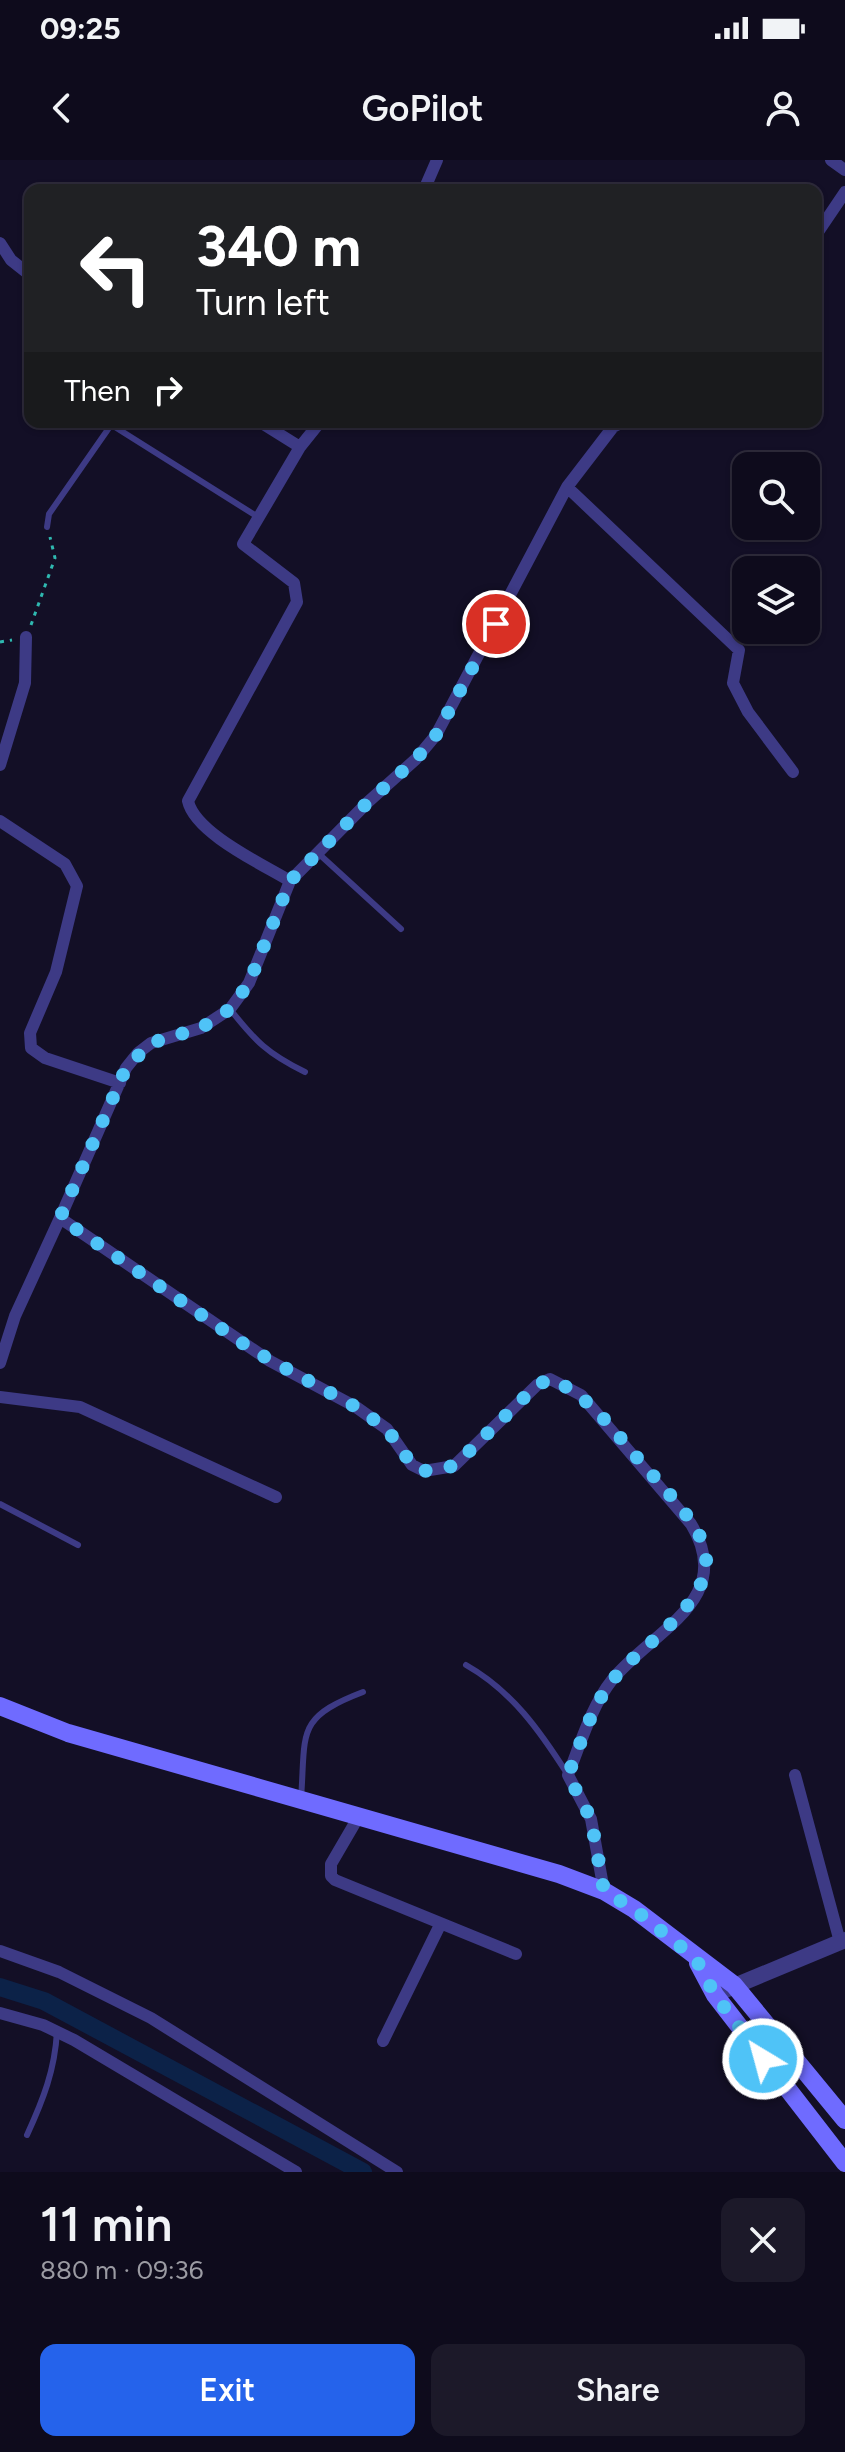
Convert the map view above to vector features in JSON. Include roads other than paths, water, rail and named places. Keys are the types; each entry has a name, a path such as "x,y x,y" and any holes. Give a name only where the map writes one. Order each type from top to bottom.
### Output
{"main road":[{"path":"0,1706 68,1733 559,1874 604,1891 634,1909 734,1985 845,2120"},
{"path":"696,1959 715,1995 845,2163"}],"street":[{"path":"427,184 437,160"},
{"path":"831,160 845,170"},
{"path":"822,226 845,192"},
{"path":"0,243 11,260 24,270"},
{"path":"270,428 300,447"},
{"path":"290,881 201,825 190,812 188,801 297,602 294,583 243,544 300,447 315,428"},
{"path":"1,1353 120,1083 138,1053 151,1043 201,1028 230,1009 249,983 290,881 436,735 567,487 616,428"},
{"path":"567,487 739,650 733,683 748,712 793,772"},
{"path":"0,765 25,683 26,637"},
{"path":"0,821 65,864 77,886 56,972 30,1033 31,1048 45,1058 120,1083"},
{"path":"60,1218 238,1341 367,1414 387,1429 412,1465 424,1471 454,1466 537,1385 550,1379 581,1395 691,1524 705,1547 707,1564 695,1599 611,1682 568,1775 591,1819 604,1891"},
{"path":"0,1397 80,1407 276,1497"},
{"path":"715,1995 843,1941 795,1775"},
{"path":"359,1816 331,1864 331,1876 360,1893 516,1954"},
{"path":"383,2041 440,1925"},
{"path":"0,1951 59,1972 151,2018 397,2172"},
{"path":"0,2013 57,2031 296,2172"}],"lane":[{"path":"47,527 49,514 106,428"},
{"path":"117,428 258,517"},
{"path":"319,854 401,929"},
{"path":"230,1009 270,1055 305,1072"},
{"path":"0,1504 78,1545"},
{"path":"466,1665 489,1678 519,1707 568,1775"},
{"path":"301,1801 307,1728 324,1708 363,1692"},
{"path":"27,2135 47,2092 55,2060 57,2031"}],"waterway":[{"path":"0,1987 44,2001 363,2172"}]}
